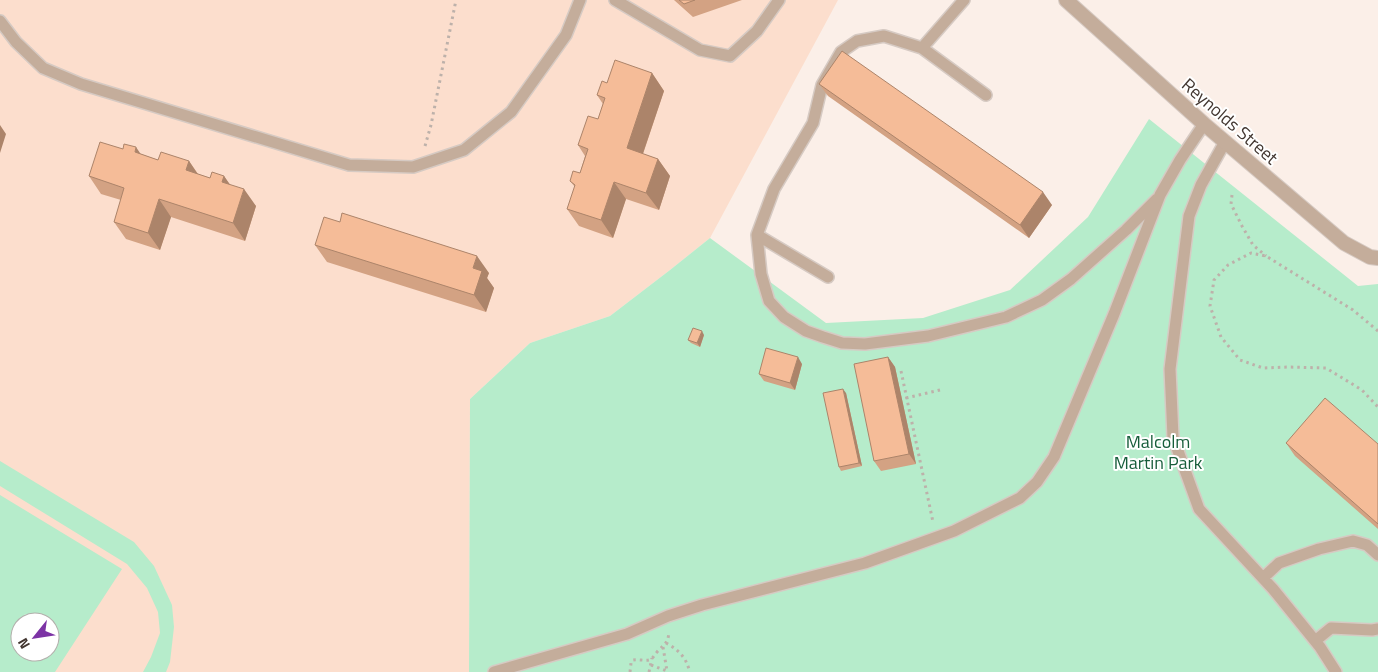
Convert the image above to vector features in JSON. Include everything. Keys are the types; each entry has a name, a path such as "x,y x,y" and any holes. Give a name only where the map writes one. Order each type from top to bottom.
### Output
{"street":[{"name":"Reynolds Street","path":"1066,0 1204,124 1344,244 1370,257 1378,258"}],"lane":[{"path":"0,21 16,42 43,68 81,84 349,165 413,167 464,150 511,112 566,34 580,0"},
{"path":"615,0 700,50 730,56 757,31 779,0"},
{"path":"922,48 964,0"},
{"path":"986,95 922,48 884,36 857,41 841,52 822,85 813,123 774,189 757,235 761,274 770,301 784,317 806,331 823,337 842,343 865,344 928,336 1006,317 1042,300 1071,280 1160,196"},
{"path":"494,672 620,636 668,616 702,605 865,563 954,531 1020,498 1037,482 1054,456 1107,331 1160,196 1180,160 1204,124"},
{"path":"1225,142 1201,184 1189,216 1170,369 1173,437 1199,509 1263,578 1315,641 1336,672"},
{"path":"757,235 828,277"},
{"path":"1263,578 1279,563 1319,548 1353,541 1367,545 1378,555"},
{"path":"1315,641 1330,628 1378,629"}],"path":[{"path":"419,165 432,125 456,0"},
{"path":"1232,195 1231,204 1253,245 1266,256 1353,310 1378,331"},
{"path":"1266,256 1252,253 1228,265 1214,280 1210,306 1222,338 1240,360 1263,368 1326,368 1362,390 1378,407"},
{"path":"901,371 930,511"},
{"path":"906,398 940,390"},
{"path":"630,672 633,660 648,660 652,658 666,643 669,631 668,616"},
{"path":"666,643 671,645 682,656 688,664 690,672"},
{"path":"663,647 667,671"},
{"path":"649,672 652,658"},
{"path":"651,665 667,671"}],"shaded area":[{"path":"0,0 838,0 710,238 610,316 530,343 470,399 469,672 0,672"}],"green space":[{"name":"Malcolm Martin Park","path":"1149,119 1358,286 1378,284 1378,672 469,672 470,399 530,343 610,316 710,238 826,323 923,318 1010,290 1088,217"},
{"path":"0,461 134,542 154,566 172,605 174,627 170,662 166,672 143,672 160,633 158,612 147,588 127,564 0,486"},
{"path":"0,495 122,569 55,672 0,672"}],"building":[{"path":"679,0 695,0 684,4"},
{"path":"842,51 1043,192 1020,225 819,84"},
{"path":"615,60 652,73 627,148 658,159 646,193 614,182 601,220 567,209 575,185 570,181 573,171 580,173 588,149 578,145 588,116 598,119 605,98 597,95 602,81 607,83"},
{"path":"100,142 123,149 124,144 136,147 135,152 158,160 161,152 189,161 186,170 210,178 212,172 224,176 222,182 244,189 233,223 159,199 148,233 114,222 124,188 89,176"},
{"path":"342,213 477,256 473,268 482,271 474,295 315,245 324,217 340,222"},
{"path":"693,328 702,331 697,343 688,340"},
{"path":"766,348 798,357 790,383 759,374"},
{"path":"888,357 909,454 874,461 854,364"},
{"path":"843,389 859,463 839,467 823,393"},
{"path":"1325,398 1378,444 1378,524 1286,443"}]}
